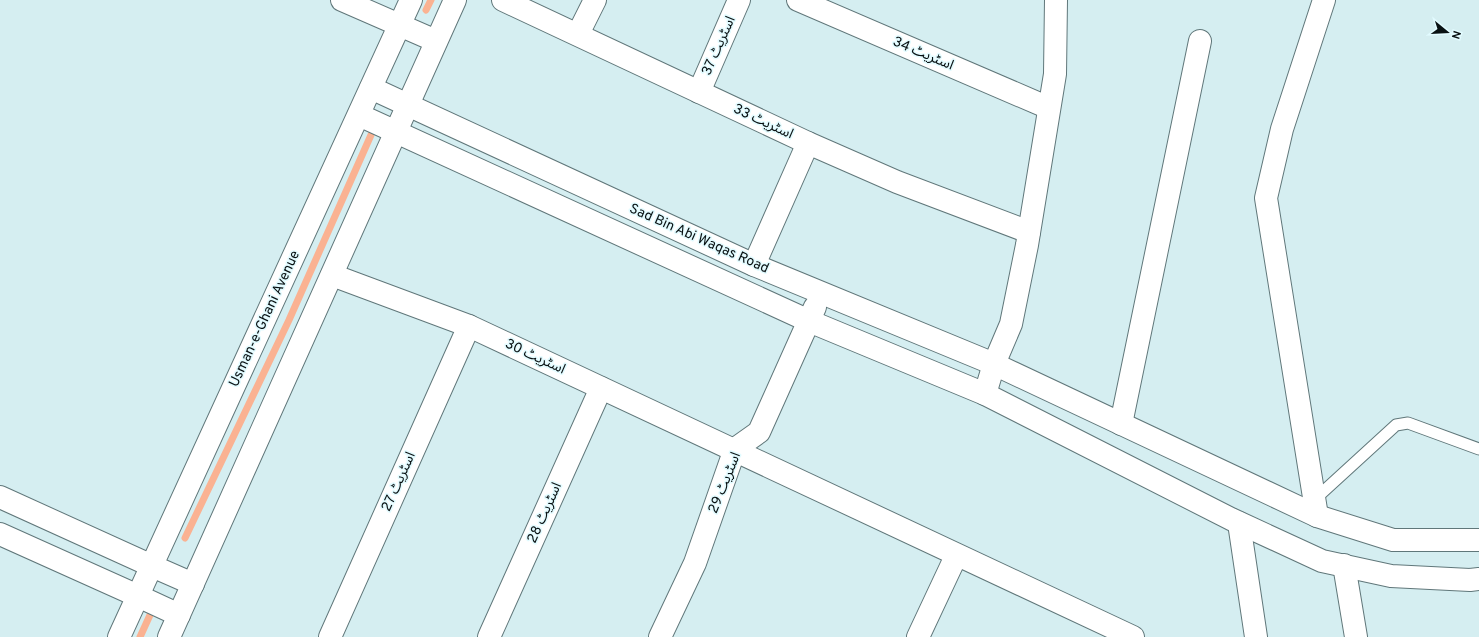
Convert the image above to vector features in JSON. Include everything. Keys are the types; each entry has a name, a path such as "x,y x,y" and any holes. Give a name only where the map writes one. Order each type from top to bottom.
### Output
{"street":[{"path":"342,0 436,41"},
{"name":"Usman-e-Ghani Avenue","path":"119,637 411,0"},
{"path":"169,637 455,0"},
{"name":"اسٹریٹ 33","path":"503,0 808,143 897,182 1029,232"},
{"path":"578,34 595,0"},
{"name":"اسٹریٹ 37","path":"699,92 739,0"},
{"name":"اسٹریٹ 34","path":"798,0 1049,108"},
{"path":"985,394 994,364 1011,324 1029,232 1055,74 1056,0"},
{"path":"1316,508 1266,198 1282,129 1324,0"},
{"path":"1121,424 1200,41"},
{"name":"Sad Bin Abi Waqas Road","path":"371,88 754,265 994,364 1121,424 1393,540 1479,540"},
{"name":"Sad Bin Abi Waqas Road","path":"359,115 397,131 809,321 985,394 1239,523 1322,561 1391,576 1470,580 1479,579"},
{"path":"754,265 808,143"},
{"name":"اسٹریٹ 30","path":"332,275 469,326 735,449 956,556 1133,637"},
{"name":"اسٹریٹ 29","path":"660,637 695,563 735,449 758,432 821,293"},
{"name":"اسٹریٹ 27","path":"330,637 469,326"},
{"name":"اسٹریٹ 28","path":"489,637 601,388"},
{"path":"0,497 193,584"},
{"path":"1239,523 1256,637"},
{"path":"0,535 179,615"},
{"path":"918,637 956,556"},
{"path":"1344,566 1356,637"}],"lane":[{"path":"1316,508 1396,425 1408,423 1479,449"}],"waterway":[{"path":"426,10 431,0"},
{"path":"185,538 289,320 371,135"},
{"path":"140,637 150,615"}]}
